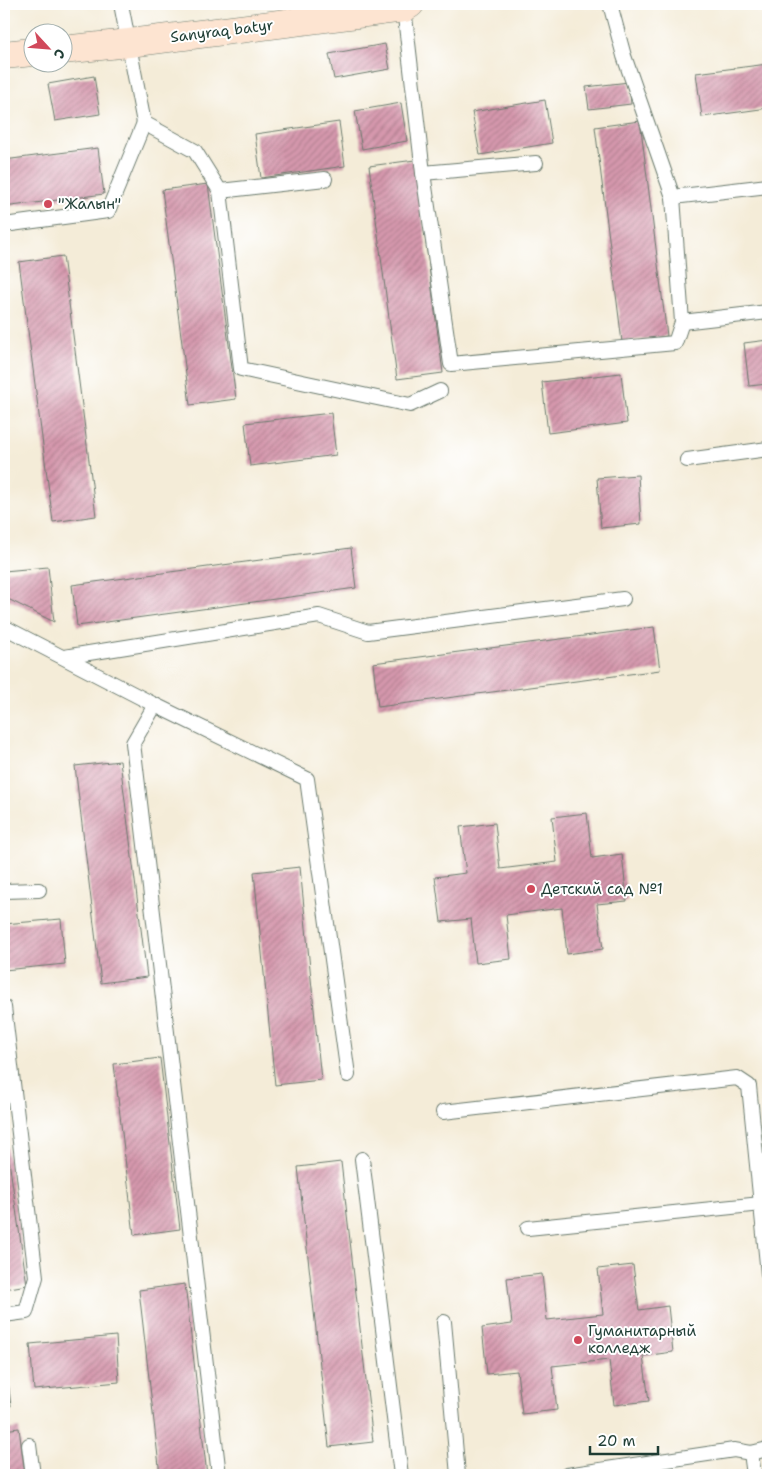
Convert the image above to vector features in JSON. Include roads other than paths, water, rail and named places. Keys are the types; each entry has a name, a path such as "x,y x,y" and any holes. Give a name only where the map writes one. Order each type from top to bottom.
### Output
{"street":[{"name":"Sanyraq batyr","path":"72,49 407,6"},
{"path":"4,55 22,53"}],"lane":[{"path":"4,225 108,211 144,123 121,4"},
{"path":"407,6 423,173 451,364 675,343 682,322 673,197 624,56 610,4"},
{"path":"144,123 195,151 220,191 240,369 410,405 440,391"},
{"path":"423,173 536,163"},
{"path":"220,191 325,179"},
{"path":"673,197 768,186"},
{"path":"682,322 768,312"},
{"path":"687,460 768,449"},
{"path":"64,657 318,616 368,632 623,598"},
{"path":"4,627 154,705 307,779 348,1075"},
{"path":"154,705 133,743 220,1475"},
{"path":"4,891 39,890"},
{"path":"4,1007 36,1277 26,1312 4,1315"},
{"path":"443,1112 737,1078 749,1086 768,1274"},
{"path":"362,1158 401,1475"},
{"path":"528,1228 761,1204"},
{"path":"444,1322 458,1475"},
{"path":"29,1444 33,1475"},
{"path":"575,1475 734,1450 751,1453 768,1449"},
{"path":"751,1453 754,1475"}],"place":[{"name":"\"Жалын\"","path":"48,204"},
{"name":"Детский сад №1","path":"531,889"},
{"name":"Гуманитарный колледж","path":"578,1340"}]}
